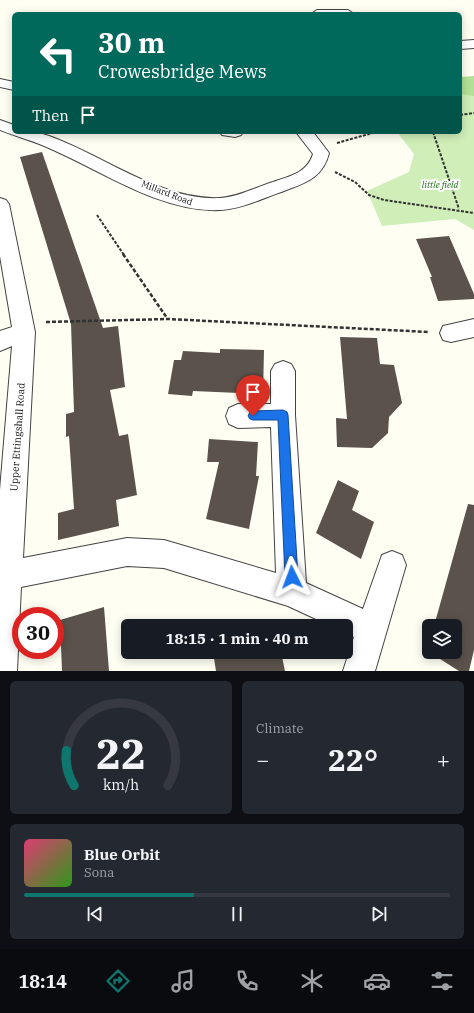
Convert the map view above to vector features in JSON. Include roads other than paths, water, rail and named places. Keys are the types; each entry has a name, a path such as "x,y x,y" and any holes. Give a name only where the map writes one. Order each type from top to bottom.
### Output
{"street":[{"path":"462,45 474,44"},
{"path":"0,74 12,72"},
{"path":"0,83 12,86"},
{"path":"0,125 12,129"},
{"name":"Millard Road","path":"26,134 56,144 120,175 177,198 197,204 221,204 300,180 318,160 305,134"},
{"name":"Upper Ettingshall Road","path":"0,204 35,327 8,575 1,671"},
{"path":"0,342 35,327"},
{"path":"451,333 474,328"},
{"path":"283,371 283,415 292,592"},
{"path":"238,416 283,415"},
{"path":"8,575 127,552 164,554 292,592 373,630"},
{"path":"359,671 392,565"}],"park label":[{"name":"little field","path":"440,185"}]}
